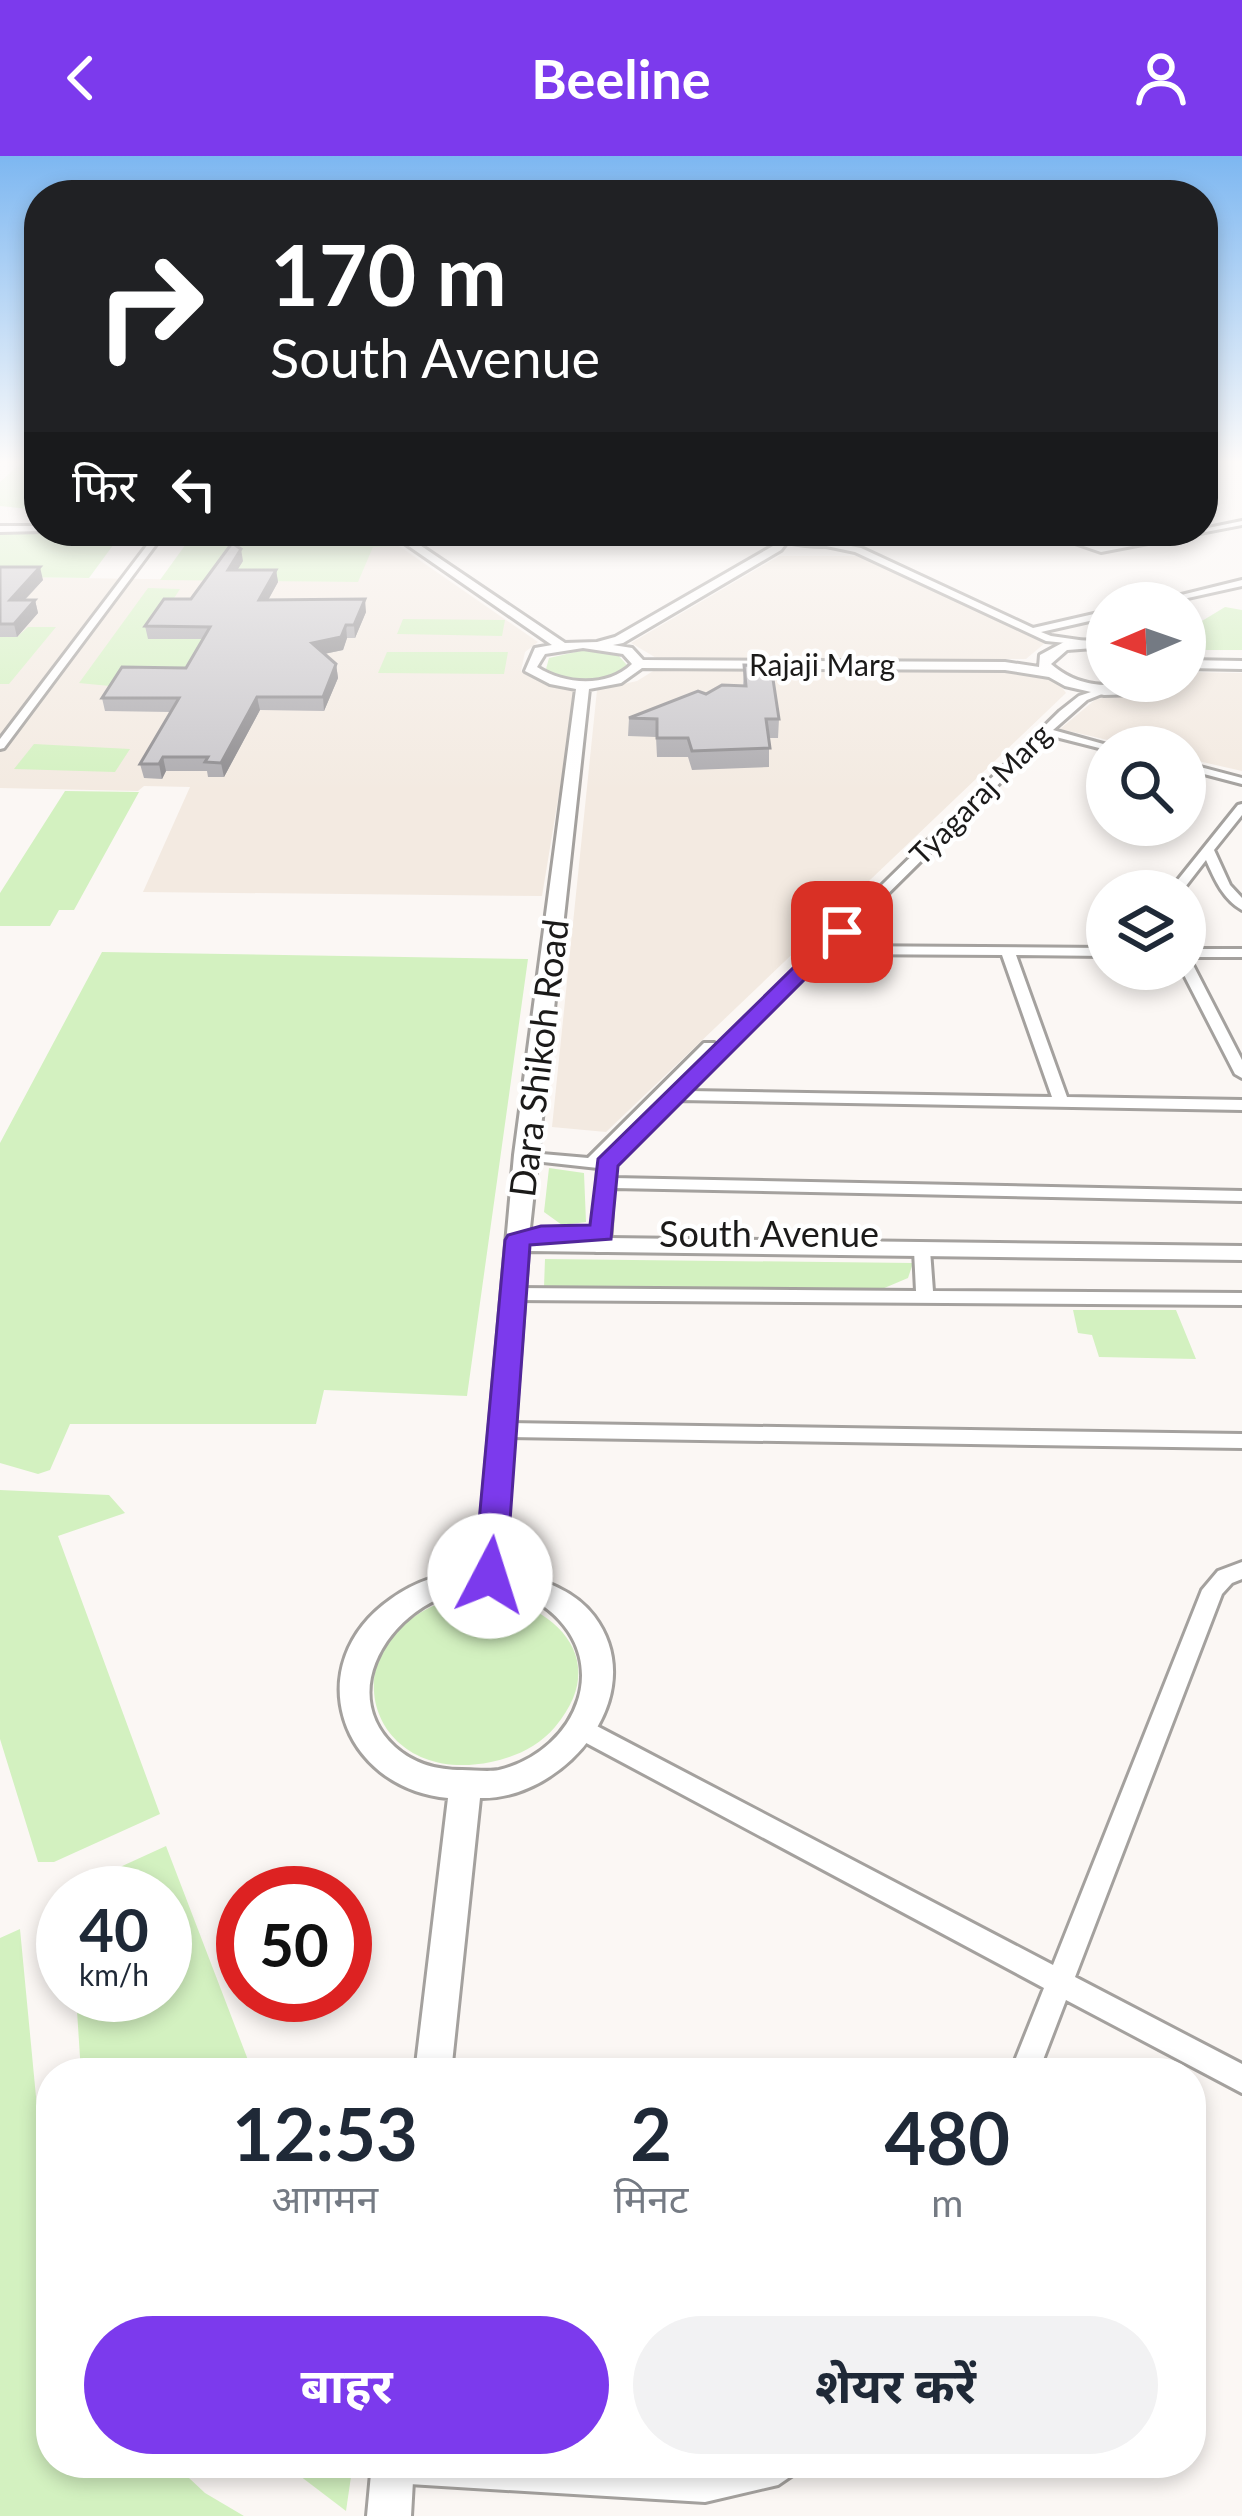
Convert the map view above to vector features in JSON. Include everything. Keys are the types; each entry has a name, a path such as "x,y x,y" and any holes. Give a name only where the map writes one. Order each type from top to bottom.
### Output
{"main road":[{"path":"454,573 561,646"},
{"path":"735,573 619,640 539,651 530,668 554,681 618,680 639,664 623,646 632,638 741,573"},
{"name":"Rajaji Marg","path":"1005,666 1049,649 1086,643"},
{"path":"595,644 627,651"},
{"path":"1049,649 1052,674"},
{"name":"Rajaji Marg","path":"639,664 1005,666 1052,674 1073,691 1086,691"},
{"path":"1206,667 1242,667"},
{"name":"Dara Shikoh Road","path":"490,1576 525,1155 583,684"},
{"name":"South Avenue","path":"518,1240 540,1247 602,1240 1242,1237"},
{"name":"South Avenue","path":"602,1240 1242,1253"},
{"path":"490,1576 547,1590 570,1606 598,1651 602,1677 597,1704 584,1730 562,1754 533,1772 500,1784 465,1786 414,1776 383,1755 362,1729 352,1682 368,1636 401,1602 443,1582 490,1576"},
{"path":"435,2058 465,1786"},
{"path":"389,2516 392,2478"}],"street":[{"path":"0,746 130,573"},
{"path":"925,573 1032,631 1049,649"},
{"path":"1206,591 1242,586"},
{"path":"1032,631 1086,619"},
{"name":"Tyagaraj Marg","path":"598,1164 1073,691 1086,691"},
{"name":"Tyagaraj Marg","path":"598,1164 677,1095 1046,731 1073,691"},
{"path":"1046,731 1086,741"},
{"path":"1206,772 1242,781"},
{"path":"1191,870 1242,807"},
{"path":"1207,848 1224,886 1242,906"},
{"path":"824,950 1086,952"},
{"path":"1007,950 1061,1102"},
{"path":"1206,952 1242,953"},
{"path":"1199,990 1242,1074"},
{"path":"677,1095 1242,1105"},
{"path":"525,1155 598,1164 605,1184 602,1240"},
{"path":"605,1184 1242,1196"},
{"path":"922,1250 925,1297"},
{"path":"513,1294 1242,1299"},
{"path":"502,1430 1242,1441"},
{"path":"1030,2058 1213,1590 1225,1577 1242,1570"},
{"path":"584,1730 1202,2058"},
{"path":"1206,2060 1242,2079"},
{"path":"586,2478 705,2486 746,2478"}],"shaded area":[{"path":"361,573 438,573 538,642 525,652 521,671 542,683 576,691 542,896 143,892 190,787 144,786 138,791 0,788 0,577 357,582"},
{"path":"750,573 898,573 1045,643 1026,659 658,659 631,643"},
{"path":"658,668 1028,670 1058,682 1066,693 606,1132 552,1127 597,690 637,681"},
{"path":"1206,672 1242,673 1242,771 1206,763 1206,726 1086,726 1086,735 1060,729 1092,702 1206,702"}],"green space":[{"path":"0,573 93,573 89,578 0,577"},
{"path":"165,573 362,573 358,582 160,580"},
{"path":"148,588 180,589 149,637 212,639 189,681 120,687 79,683"},
{"path":"1225,607 1242,610 1242,650 1206,650 1206,619"},
{"path":"403,619 505,620 502,636 397,634"},
{"path":"28,627 56,627 9,684 0,684 0,637 17,637"},
{"path":"589,649 617,654 627,665 609,676 588,680 566,678 546,669 549,658"},
{"path":"387,652 508,652 504,674 378,673"},
{"path":"34,744 130,749 115,772 14,769"},
{"path":"65,791 139,792 74,910 59,910 50,926 0,926 0,893"},
{"path":"102,952 528,959 467,1396 324,1390 316,1424 70,1424 50,1470 38,1474 0,1463 0,1143"},
{"path":"549,1168 584,1173 586,1222 562,1225 544,1212"},
{"path":"545,1259 913,1263 908,1278 882,1289 544,1287"},
{"path":"1073,1310 1176,1310 1196,1359 1099,1357 1092,1335 1078,1333"},
{"path":"0,1490 109,1495 125,1513 58,1536 160,1814 54,1862 38,1862 0,1739"},
{"path":"476,1593 528,1607 549,1620 576,1655 578,1677 572,1701 555,1727 534,1746 491,1762 446,1764 410,1751 386,1728 375,1699 377,1666 393,1635 426,1609"},
{"path":"166,1846 174,1866 122,1866"},
{"path":"192,1914 216,1976 216,2022 233,2022 247,2058 80,2058 78,2022 192,2022"},
{"path":"20,1929 36,2097 36,2478 189,2478 244,2516 0,2516 0,1938"},
{"path":"303,2478 351,2478 346,2511"}],"building":[{"path":"0,573 34,573 10,600 35,600 14,624 0,624"},
{"path":"210,573 274,573 259,600 365,599 354,625 346,625 341,637 312,643 336,664 323,697 257,697 221,763 205,762 208,757 163,757 159,764 140,764 179,698 102,698 122,667 186,668 210,627 145,626 164,599 191,599"},
{"path":"744,665 771,666 779,719 766,719 770,748 692,751 688,738 657,738 657,719 629,718 698,691 706,694 722,685 746,686"}],"route":[{"path":"490,1576 518,1240 541,1234 602,1233 606,1164 842,932"}]}
